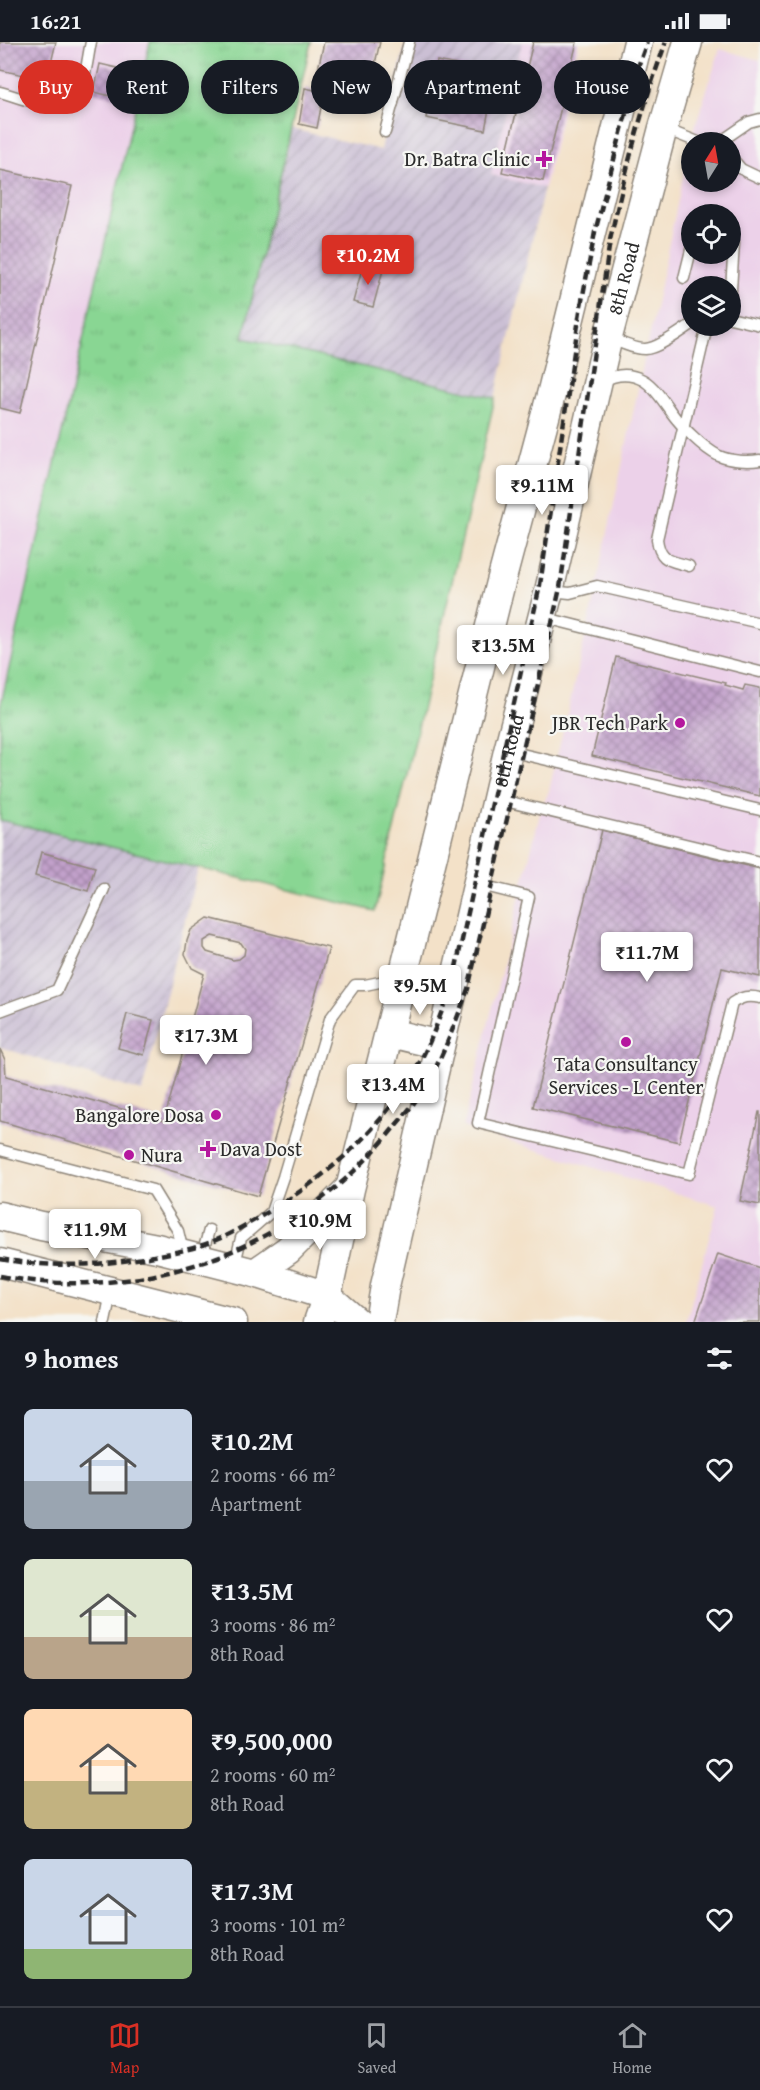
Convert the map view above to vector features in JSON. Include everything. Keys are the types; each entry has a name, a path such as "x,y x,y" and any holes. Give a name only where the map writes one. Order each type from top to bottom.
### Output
{"main road":[{"path":"322,1309 501,582 552,391 638,42"},
{"name":"8th Road","path":"379,1322 385,1286 496,799 608,337 688,42"},
{"path":"390,1033 440,1045"},
{"path":"245,1271 288,1250 350,1189"},
{"path":"233,1322 3,1263 10,1218 192,1257 245,1271 322,1309 357,1322"}],"lane":[{"path":"0,92 52,105 70,100 82,82 91,42"},
{"path":"385,132 409,42"},
{"path":"734,132 760,118"},
{"path":"663,128 681,135"},
{"path":"741,169 760,178"},
{"path":"741,321 760,325"},
{"path":"608,337 620,343 646,349 681,332"},
{"path":"689,566 664,558 659,552 657,539 705,336"},
{"path":"598,384 614,375 645,380 685,427 719,456 748,462 760,460"},
{"path":"545,604 570,593 597,586 760,623"},
{"path":"545,604 760,672"},
{"path":"508,751 760,810"},
{"path":"496,799 760,862"},
{"path":"477,884 529,897 478,1123 689,1173 732,1004 742,997 760,998"},
{"path":"0,1011 57,990 104,889"},
{"path":"245,1271 241,1238 271,1212 330,1019 356,985 404,977"},
{"path":"0,1150 153,1190 192,1257 210,1230"},
{"path":"105,1322 112,1291"}],"shaded area":[{"path":"0,42 150,42 146,60 106,60 106,114 134,114 0,708"},
{"path":"406,42 522,42 518,60 404,60 404,114 505,114 491,175 544,188 495,398 243,338 292,129 381,150 389,114 392,114 392,102"},
{"path":"522,42 579,42 575,60 554,60 554,114 562,114 544,188 491,175 505,114 542,114 542,60 518,60"},
{"path":"720,49 760,60 760,1322 686,1322 718,1206 463,1127 541,810 549,791 591,612 681,186 681,192 741,192 741,132 693,132"},
{"path":"0,820 198,868 142,1092 0,1047"}],"green space":[{"path":"150,42 311,42 299,94 299,60 201,60 201,114 294,114 243,338 495,398 375,911 0,820 0,708 134,114 189,114 189,60 146,60"}],"building":[{"path":"0,42 56,42 52,60 18,60 18,74 0,70"},
{"path":"324,42 380,42 376,60 320,60"},
{"path":"533,42 577,42 573,60 554,60 554,114 559,114 543,181 502,172 516,114 542,114 542,60 529,60"},
{"path":"100,64 106,65 106,95 94,92"},
{"path":"305,88 311,89 311,114 320,114 317,128 299,124"},
{"path":"427,114 488,114 485,130 426,118"},
{"path":"0,170 72,186 20,413 0,408"},
{"path":"363,265 383,270 373,307 353,302"},
{"name":"JBR Tech Park","path":"616,657 726,683 725,685 743,690 745,685 760,688 760,796 592,756"},
{"name":"Tata Consultancy Services - L Center","path":"602,830 760,869 760,977 722,968 679,1142 533,1107"},
{"path":"41,852 95,867 88,891 35,876"},
{"path":"208,918 329,948 258,1196 0,1121 0,1049 5,1060 6,1076 164,1121 204,974 192,968 185,954 191,930","holes":["212,936 241,943 245,949 244,955 233,960 207,952 204,948 204,941"]},
{"path":"127,1014 153,1020 144,1055 118,1048"},
{"path":"760,1112 760,1205 740,1201"},
{"path":"718,1254 760,1268 760,1322 695,1322"}],"railway":[{"path":"0,1259 56,1265 111,1262 180,1251 224,1236 286,1201 349,1152 386,1113 402,1092 422,1058 453,981 540,585 580,311 595,232 639,64 647,42"},
{"path":"0,1276 56,1283 112,1282 166,1273 219,1256 269,1233 316,1203 358,1167 406,1113 421,1094 433,1073 468,989 560,588 610,240 635,140 666,42"}],"place":[{"name":"Dr. Batra Clinic","path":"544,159"},
{"name":"JBR Tech Park","path":"680,723"},
{"name":"Tata Consultancy Services - L Center","path":"626,1042"},
{"name":"Bangalore Dosa","path":"216,1115"},
{"name":"Dava Dost","path":"208,1149"},
{"name":"Nura","path":"129,1155"}]}
